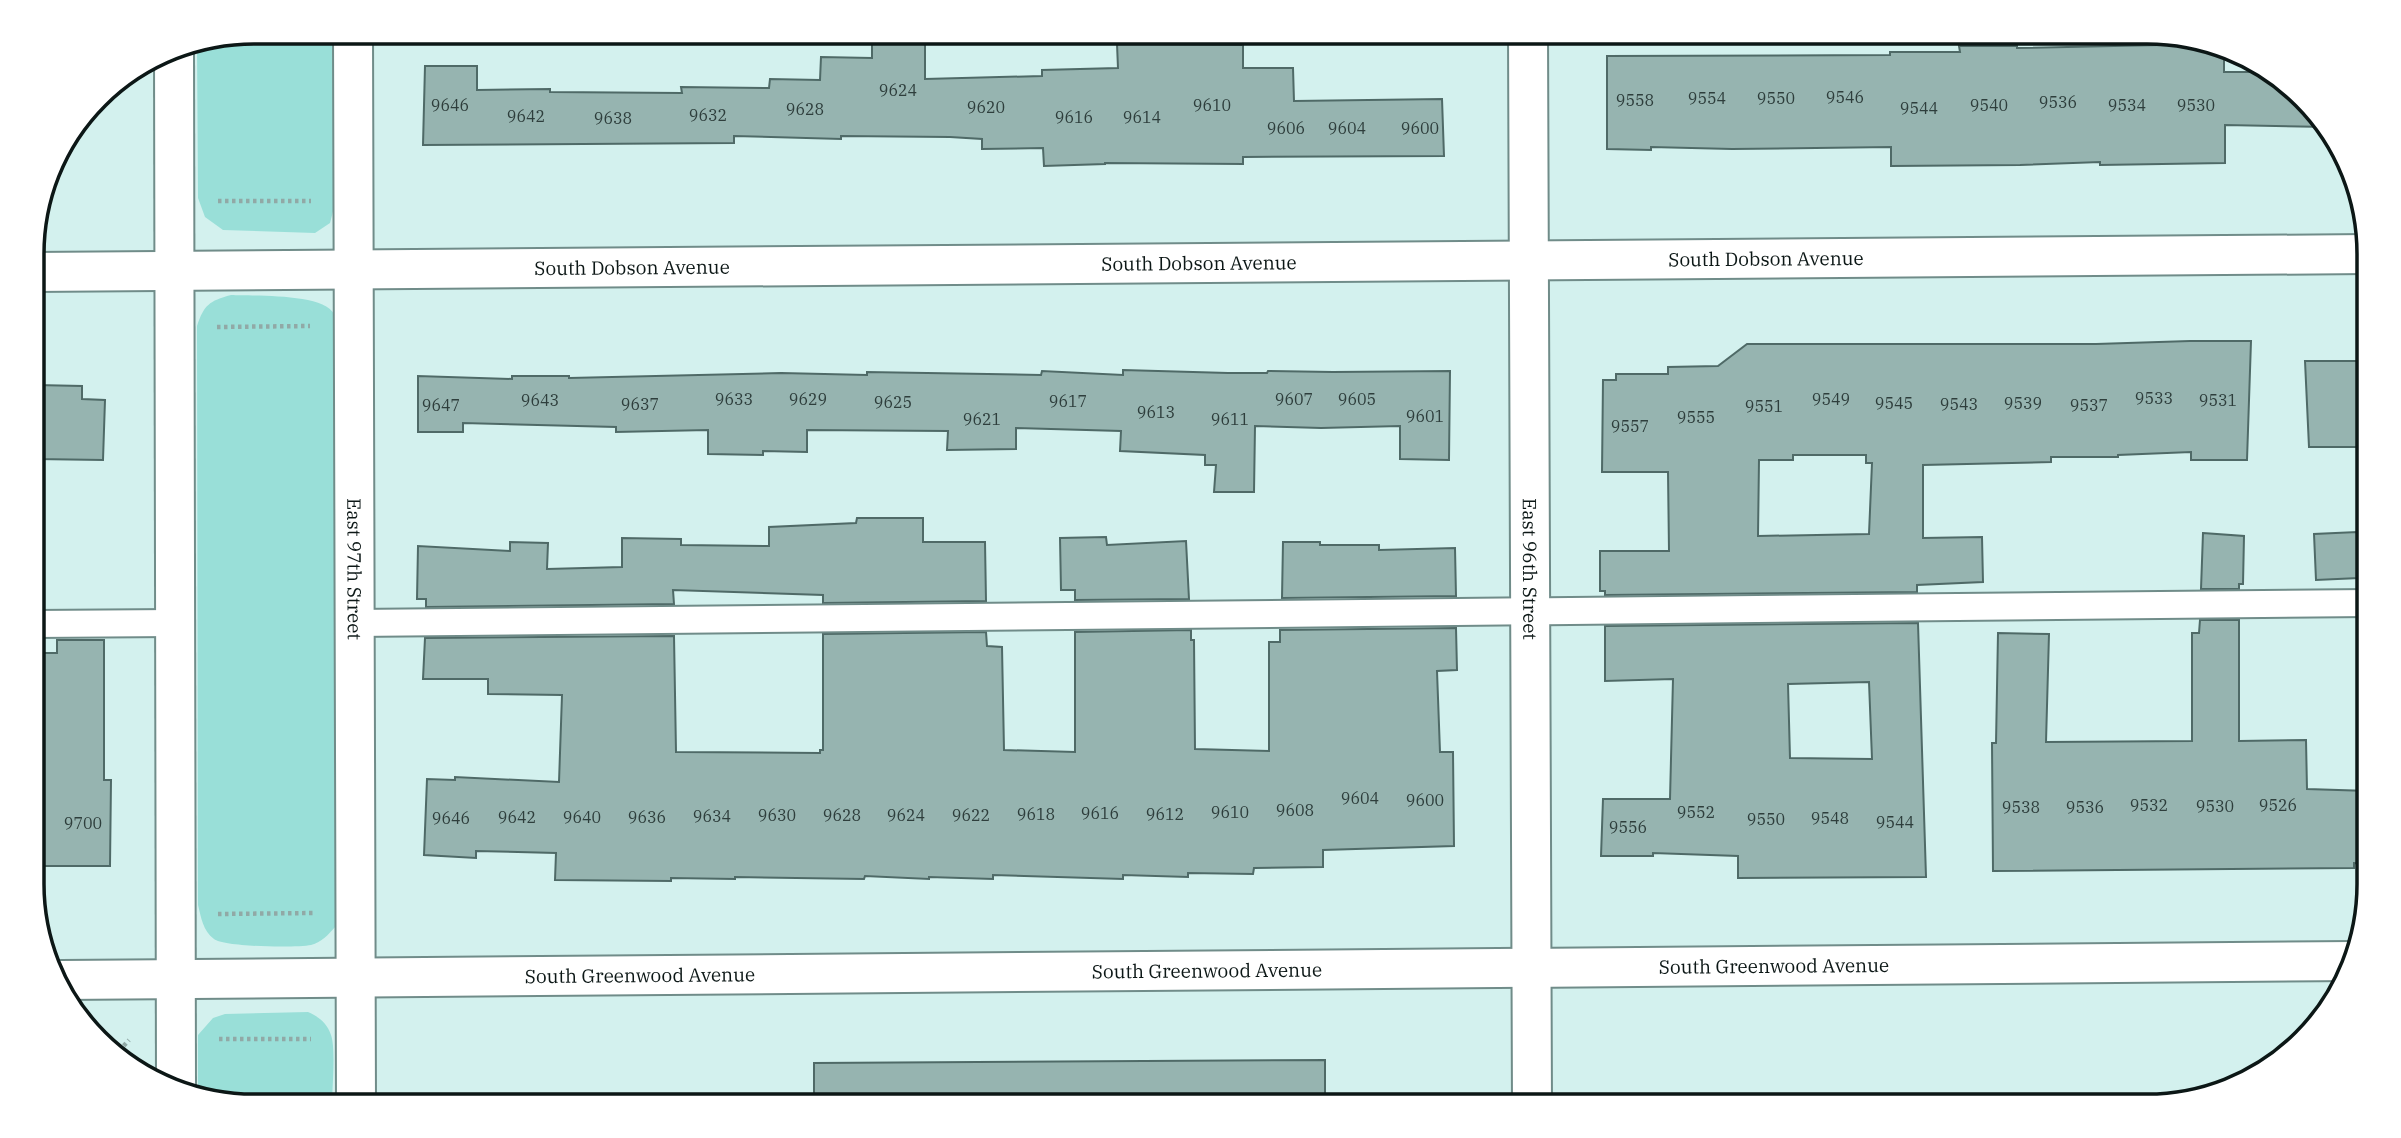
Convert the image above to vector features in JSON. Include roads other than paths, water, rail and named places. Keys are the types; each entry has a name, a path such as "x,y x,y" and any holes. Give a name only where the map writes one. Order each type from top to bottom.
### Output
{"street":[{"name":"East 97th Street","path":"353,44 356,1094"},
{"name":"East 96th Street","path":"1528,44 1532,1094"},
{"path":"174,60 176,1079"},
{"name":"South Dobson Avenue","path":"44,272 2357,254"},
{"name":"South Greenwood Avenue","path":"67,980 2343,961"}],"lane":[{"path":"354,623 2357,603"},
{"path":"44,624 175,623"}]}
